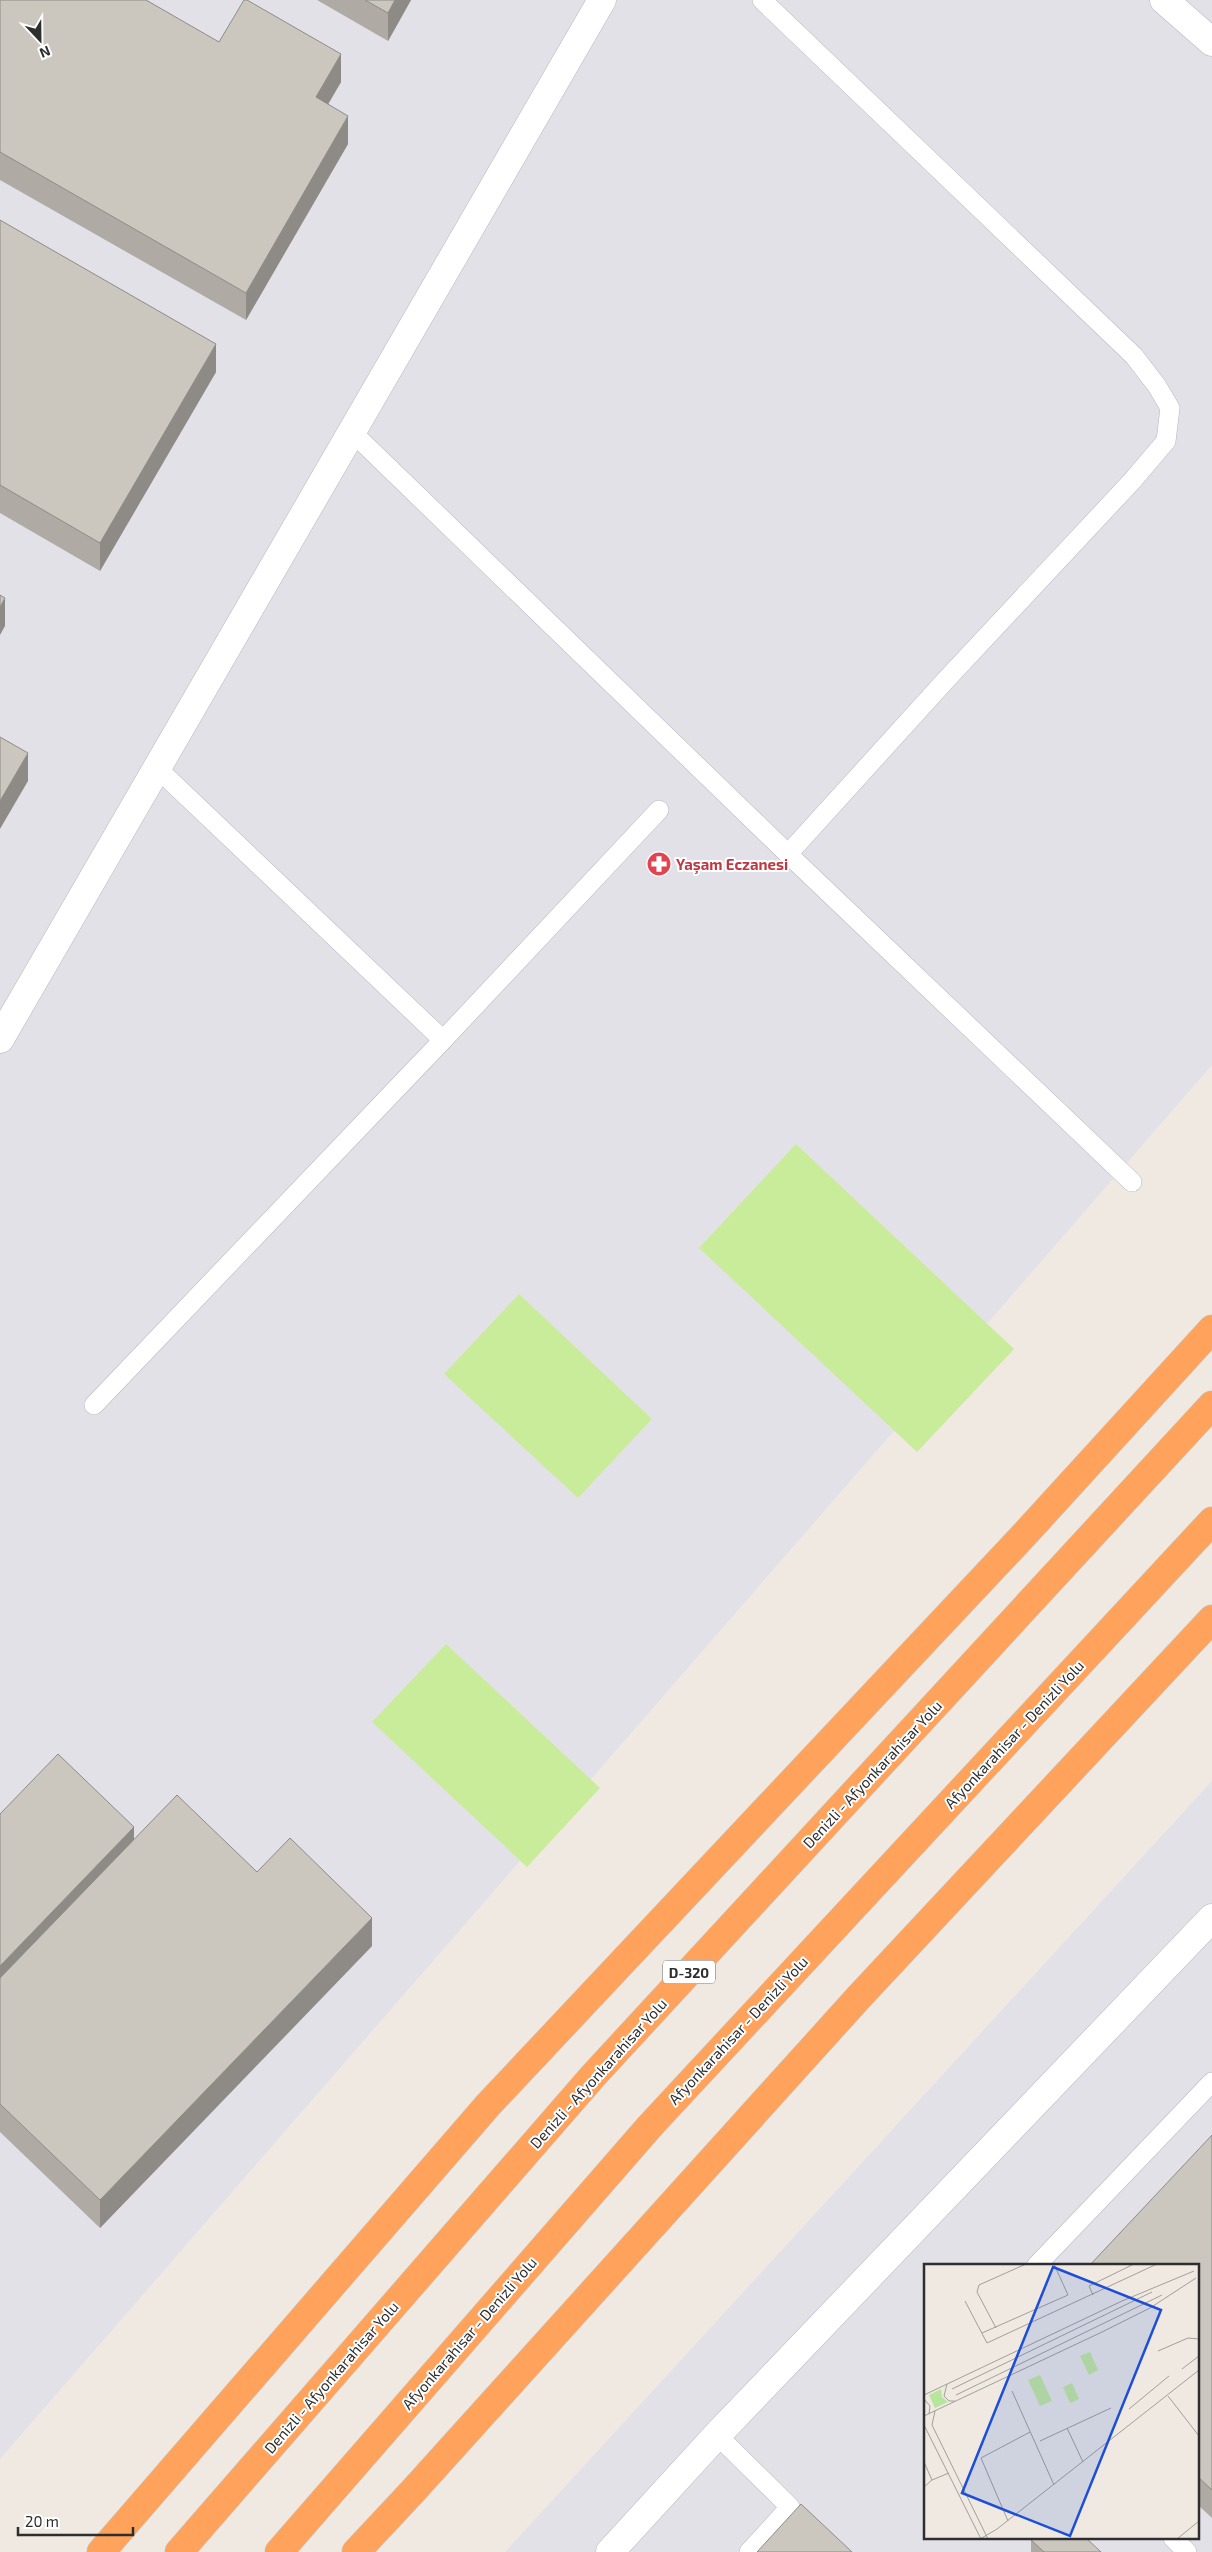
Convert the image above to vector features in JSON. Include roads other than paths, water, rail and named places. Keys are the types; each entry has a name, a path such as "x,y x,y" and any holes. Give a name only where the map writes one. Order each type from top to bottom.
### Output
{"highway":[{"path":"101,2552 488,2105 1024,1535 1212,1329"},
{"name":"Denizli - Afyonkarahisar Yolu","path":"179,2552 593,2076 1212,1405"},
{"name":"Afyonkarahisar - Denizli Yolu","path":"279,2552 650,2126 1212,1521"},
{"path":"356,2552 859,1997 1212,1618"}],"street":[{"path":"0,1039 602,0"},
{"path":"1164,0 1212,42"},
{"path":"610,2552 717,2435 1212,1918"}],"lane":[{"path":"762,0 1134,356 1157,386 1170,408 1166,441 1132,481 944,682 788,854"},
{"path":"352,432 788,854 1132,1182"},
{"path":"157,768 443,1040"},
{"path":"94,1404 443,1040 659,810"},
{"path":"1038,2264 1212,2082"},
{"path":"717,2435 790,2507 749,2552"},
{"path":"1175,2540 1187,2552"}],"place":[{"name":"Yaşam Eczanesi","path":"659,864"}]}
